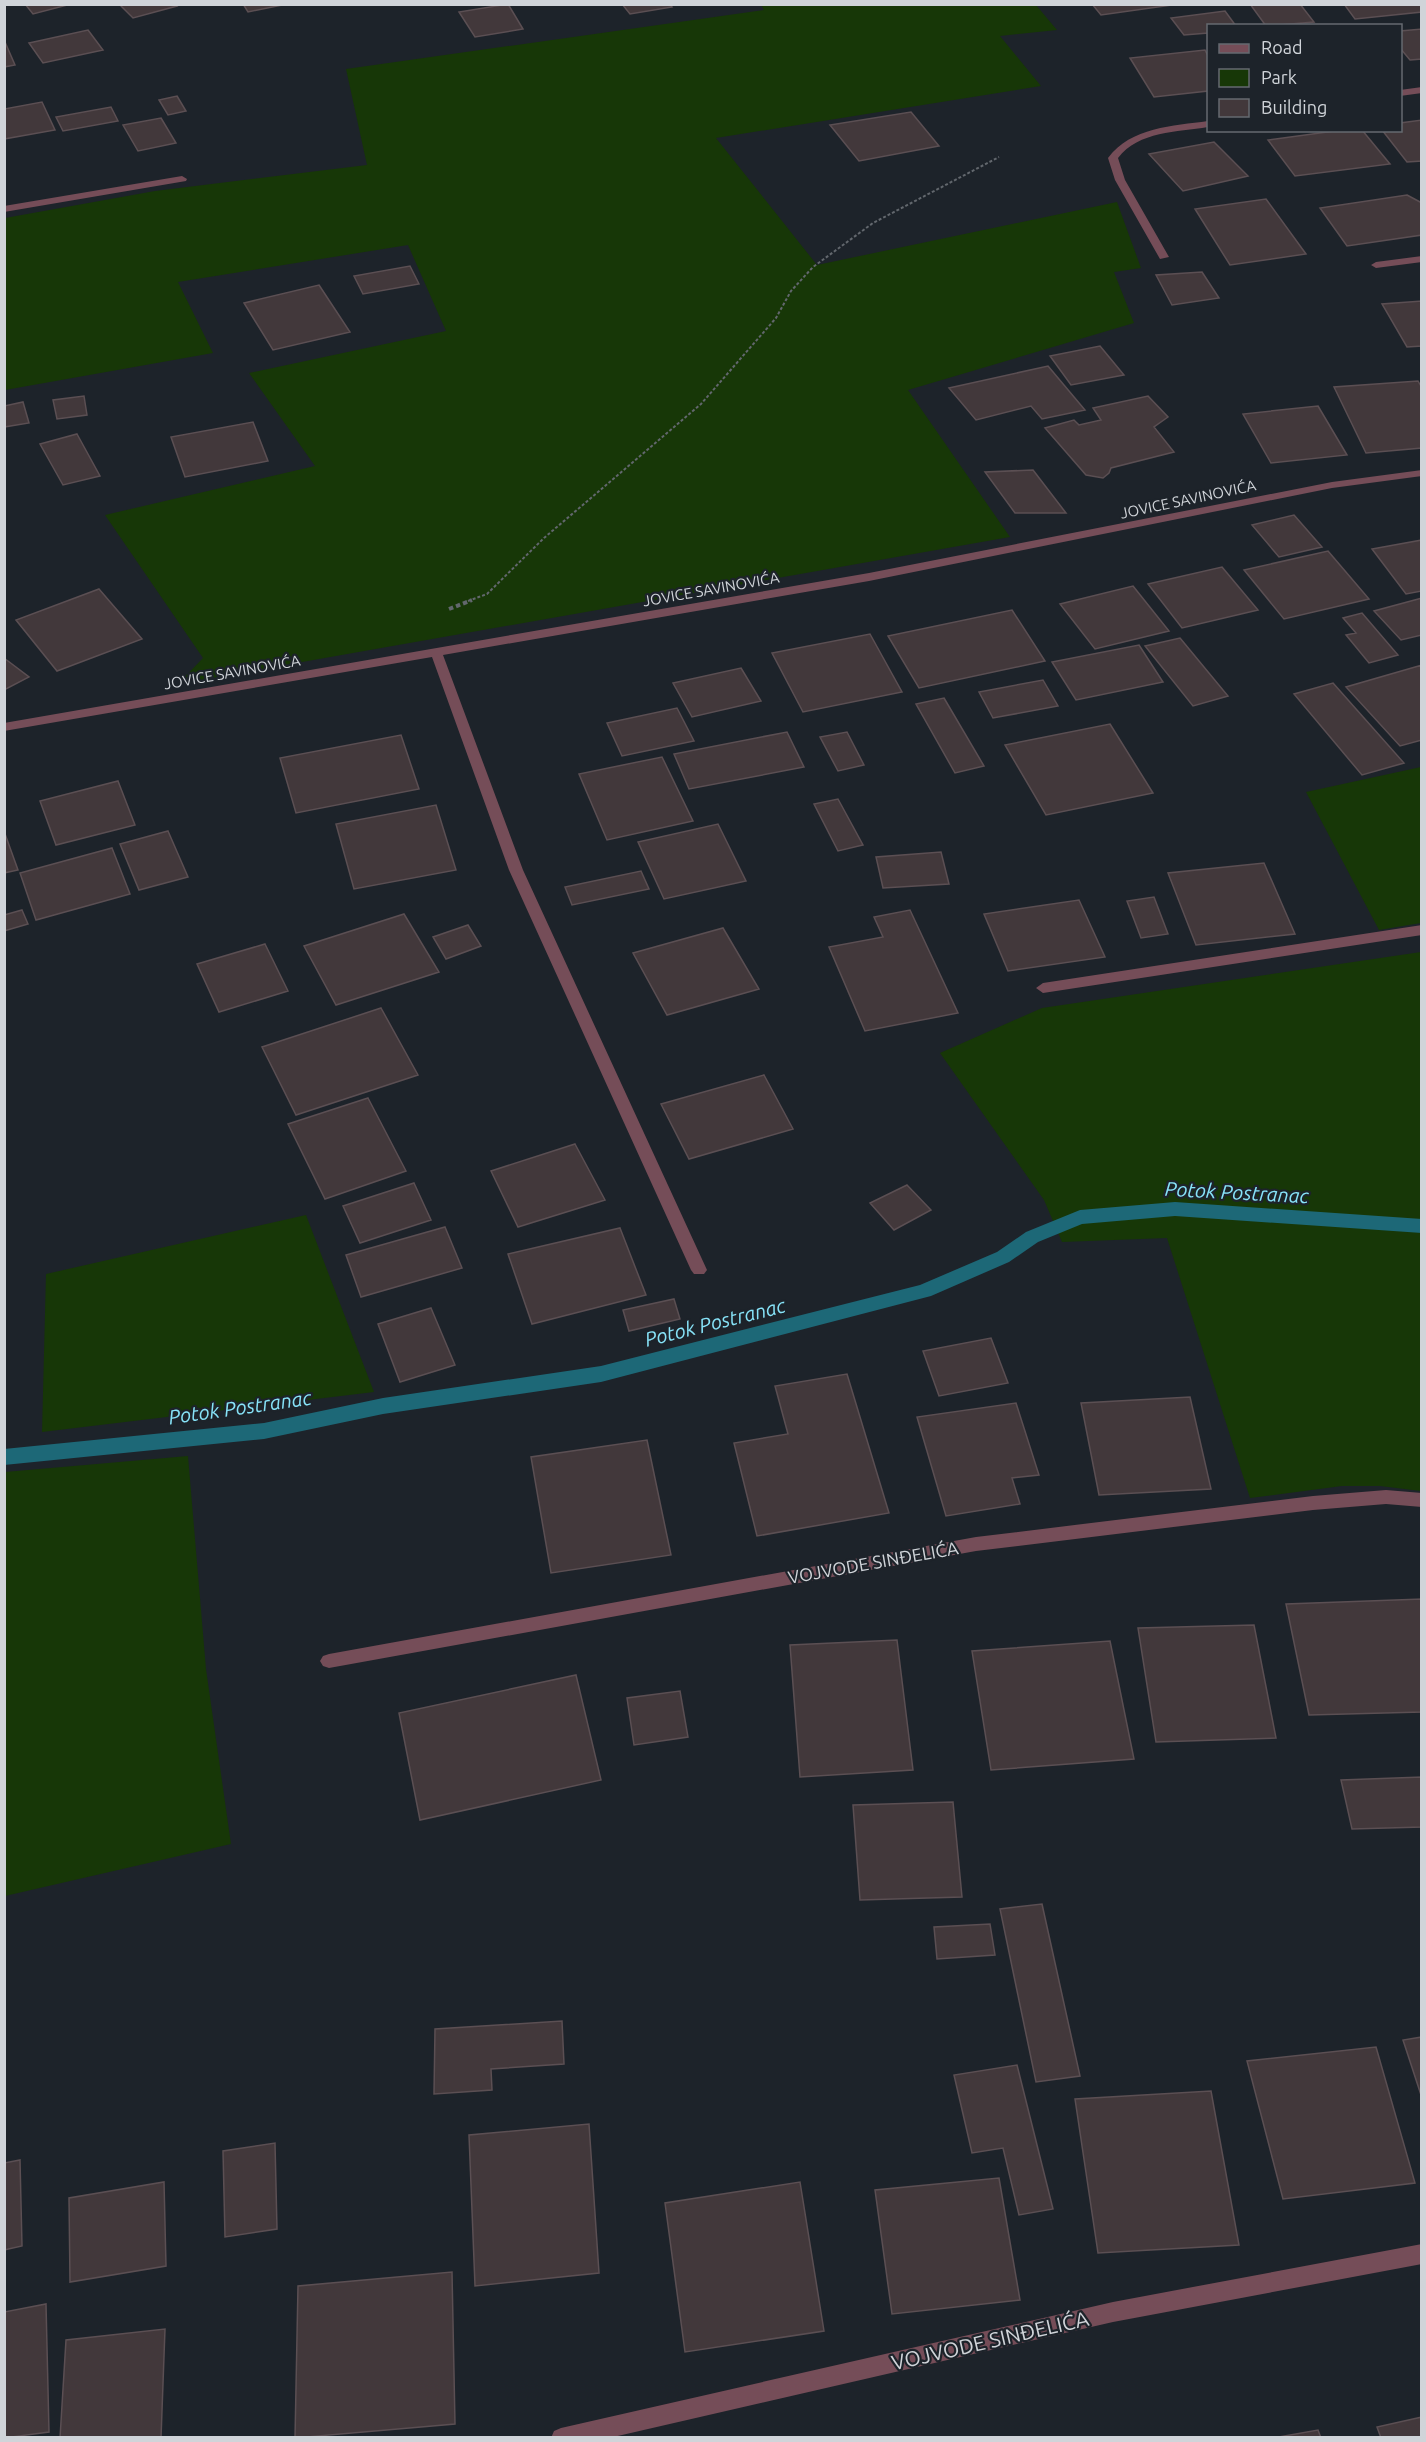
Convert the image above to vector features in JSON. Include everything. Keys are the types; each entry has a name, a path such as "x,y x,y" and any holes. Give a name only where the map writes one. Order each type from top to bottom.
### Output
{"street":[{"path":"1402,93 1422,90"},
{"path":"1164,257 1120,180 1113,158 1118,150 1141,138 1207,124"},
{"path":"4,209 182,179"},
{"path":"1376,265 1422,259"},
{"name":"JOVICE SAVINOVIĆA","path":"4,728 869,577 1332,485 1422,473"},
{"path":"436,651 516,870 593,1043 699,1270"},
{"path":"1043,988 1422,930"},
{"name":"VOJVODE SINĐELIĆA","path":"328,1661 976,1544 1313,1503 1386,1497 1422,1500"},
{"name":"VOJVODE SINĐELIĆA","path":"561,2438 1113,2312 1422,2254"}],"path":[{"path":"447,609 487,594 544,538 700,404 776,318 782,301 835,246 884,216 999,157"}],"green space":[{"path":"761,5 1036,5 1057,30 1000,36 1041,86 716,138 817,265 1117,202 1141,268 1114,272 1134,323 908,390 1010,537 178,684 203,658 105,515 315,466 249,373 446,331 408,245 178,282 213,353 5,390 5,218 155,191 367,165 346,69 764,10"},
{"path":"1421,767 1421,923 1379,930 1306,792"},
{"path":"1421,952 1421,1491 1380,1486 1342,1486 1250,1498 1167,1238 1062,1242 1044,1200 940,1053 1042,1008"},
{"path":"306,1215 374,1392 42,1432 46,1274"},
{"path":"188,1456 206,1669 231,1844 5,1896 5,1472"}],"building":[{"path":"25,4 71,4 33,14"},
{"path":"119,4 175,4 177,6 133,18"},
{"path":"243,4 287,4 248,12"},
{"path":"508,4 523,29 475,37 459,12"},
{"path":"622,4 670,4 672,7 630,14"},
{"path":"1092,4 1179,4 1101,15"},
{"path":"1250,4 1300,4 1314,22 1290,24 1265,24"},
{"path":"1344,4 1422,4 1422,12 1355,19"},
{"path":"1225,11 1235,24 1207,24 1207,33 1184,35 1171,18"},
{"path":"1422,29 1422,59 1410,60 1402,50 1402,31"},
{"path":"88,30 103,50 43,63 29,43"},
{"path":"5,42 15,65 4,67"},
{"path":"1205,50 1207,54 1207,91 1154,97 1130,58"},
{"path":"177,96 186,111 168,115 159,100"},
{"path":"42,102 55,130 4,139 4,109"},
{"path":"111,107 118,121 63,131 56,117"},
{"path":"911,112 939,146 859,161 830,125"},
{"path":"161,118 176,143 138,151 123,125"},
{"path":"1422,120 1422,161 1407,162 1384,132 1402,132 1402,123"},
{"path":"1327,132 1364,132 1390,164 1295,176 1268,140"},
{"path":"1214,142 1248,176 1183,191 1149,154"},
{"path":"1407,195 1422,203 1422,235 1347,246 1320,208"},
{"path":"1266,199 1306,254 1230,265 1195,209"},
{"path":"410,266 419,284 363,294 354,276"},
{"path":"1202,272 1219,298 1172,305 1156,275"},
{"path":"319,285 350,332 273,350 244,303"},
{"path":"1422,301 1422,346 1407,347 1382,304"},
{"path":"1100,346 1124,375 1071,385 1050,356"},
{"path":"1048,366 1085,410 1042,419 1031,406 976,420 949,388"},
{"path":"1418,381 1422,388 1422,448 1366,453 1334,387"},
{"path":"84,396 87,415 57,419 53,400"},
{"path":"1148,396 1168,417 1154,427 1174,452 1111,468 1103,478 1086,475 1045,428 1074,420 1079,425 1101,420 1093,408"},
{"path":"23,402 29,423 4,427 4,406"},
{"path":"1318,406 1347,455 1271,463 1243,414"},
{"path":"253,422 268,461 185,477 171,437"},
{"path":"77,434 100,476 63,485 40,444"},
{"path":"1033,470 1066,513 1015,513 985,472"},
{"path":"1294,515 1322,547 1279,557 1252,525"},
{"path":"1422,540 1422,591 1406,594 1372,549"},
{"path":"1328,551 1369,599 1284,619 1244,570"},
{"path":"1222,567 1258,610 1182,628 1148,584"},
{"path":"1133,586 1169,631 1095,649 1060,604"},
{"path":"99,589 142,639 57,671 16,620"},
{"path":"1422,598 1422,635 1401,640 1374,611"},
{"path":"1012,610 1045,661 919,688 888,636"},
{"path":"1362,613 1398,655 1369,663 1346,635 1356,633 1343,618"},
{"path":"870,634 902,692 803,712 772,653"},
{"path":"1180,638 1228,696 1193,706 1145,646"},
{"path":"1139,645 1163,682 1076,700 1052,662"},
{"path":"4,658 29,677 4,690"},
{"path":"1422,665 1422,740 1400,746 1346,687"},
{"path":"741,668 761,701 692,717 673,683"},
{"path":"1043,680 1058,706 993,718 979,692"},
{"path":"1333,683 1404,763 1362,775 1294,694"},
{"path":"944,698 984,766 955,773 916,704"},
{"path":"677,708 694,741 622,756 607,723"},
{"path":"1110,724 1153,793 1046,815 1005,745"},
{"path":"787,732 804,767 689,789 674,754"},
{"path":"847,732 864,765 838,771 820,737"},
{"path":"401,735 419,789 296,813 280,758"},
{"path":"662,757 693,821 607,840 579,774"},
{"path":"118,781 135,825 56,845 40,801"},
{"path":"838,799 863,845 838,851 814,804"},
{"path":"436,805 456,870 354,889 336,824"},
{"path":"718,824 746,881 664,899 638,842"},
{"path":"4,831 18,870 4,873"},
{"path":"168,831 188,877 139,890 120,844"},
{"path":"112,848 130,894 36,920 20,873"},
{"path":"941,852 949,884 883,888 876,857"},
{"path":"1264,863 1295,934 1196,945 1168,873"},
{"path":"641,871 649,889 572,905 565,887"},
{"path":"1154,897 1168,934 1141,938 1127,901"},
{"path":"1079,900 1105,957 1008,971 984,914"},
{"path":"22,910 28,924 4,931 4,915"},
{"path":"910,910 958,1013 865,1031 829,947 883,937 874,917"},
{"path":"404,914 439,972 336,1005 304,946"},
{"path":"468,925 481,946 446,959 433,937"},
{"path":"723,928 759,989 667,1015 633,953"},
{"path":"265,944 288,991 219,1012 197,964"},
{"path":"381,1008 418,1075 296,1115 262,1047"},
{"path":"764,1075 793,1129 689,1159 661,1104"},
{"path":"368,1098 406,1171 325,1199 288,1124"},
{"path":"575,1144 605,1200 518,1227 491,1171"},
{"path":"414,1183 431,1220 360,1243 343,1206"},
{"path":"907,1185 931,1210 894,1230 870,1203"},
{"path":"445,1227 462,1268 361,1297 346,1255"},
{"path":"620,1228 646,1295 532,1324 508,1254"},
{"path":"674,1299 680,1319 629,1331 623,1310"},
{"path":"431,1308 455,1365 400,1382 378,1324"},
{"path":"991,1338 1008,1383 939,1396 923,1351"},
{"path":"847,1374 889,1513 757,1536 734,1443 788,1434 775,1386"},
{"path":"1190,1397 1211,1489 1099,1495 1081,1403"},
{"path":"1016,1403 1039,1475 1012,1478 1020,1504 946,1516 917,1417"},
{"path":"647,1440 671,1555 551,1573 531,1457"},
{"path":"1422,1599 1422,1712 1309,1715 1286,1604"},
{"path":"1254,1625 1276,1738 1156,1742 1138,1628"},
{"path":"897,1640 913,1770 800,1777 790,1645"},
{"path":"1110,1641 1134,1759 991,1770 972,1651"},
{"path":"576,1675 601,1780 420,1820 399,1713"},
{"path":"680,1691 688,1737 634,1745 627,1698"},
{"path":"1422,1777 1422,1827 1352,1829 1341,1780"},
{"path":"953,1802 962,1897 860,1900 853,1805"},
{"path":"1042,1904 1080,2076 1036,2082 1000,1909"},
{"path":"990,1924 995,1955 937,1959 934,1927"},
{"path":"562,2021 564,2064 491,2069 492,2090 434,2094 435,2029"},
{"path":"1422,2037 1422,2098 1403,2040"},
{"path":"1376,2047 1415,2183 1283,2199 1247,2061"},
{"path":"1017,2065 1053,2209 1019,2215 1003,2148 972,2153 954,2075"},
{"path":"1211,2091 1239,2245 1098,2253 1075,2099"},
{"path":"589,2124 599,2273 475,2286 469,2135"},
{"path":"275,2143 277,2229 225,2237 223,2151"},
{"path":"20,2160 22,2246 4,2250 4,2163"},
{"path":"999,2178 1020,2300 892,2314 875,2190"},
{"path":"164,2182 166,2266 70,2282 69,2198"},
{"path":"800,2182 824,2331 685,2352 665,2203"},
{"path":"452,2272 455,2424 295,2438 298,2286"},
{"path":"46,2304 49,2432 4,2438 4,2312"},
{"path":"165,2329 161,2438 60,2438 66,2340"},
{"path":"1422,2417 1422,2438 1381,2438 1377,2427"},
{"path":"1318,2430 1321,2438 1273,2438"}],"waterway":[{"name":"Potok Postranac","path":"4,1457 264,1431 383,1406 601,1374 924,1291 1003,1257 1032,1237 1080,1217 1175,1209 1261,1213 1422,1226"}]}
